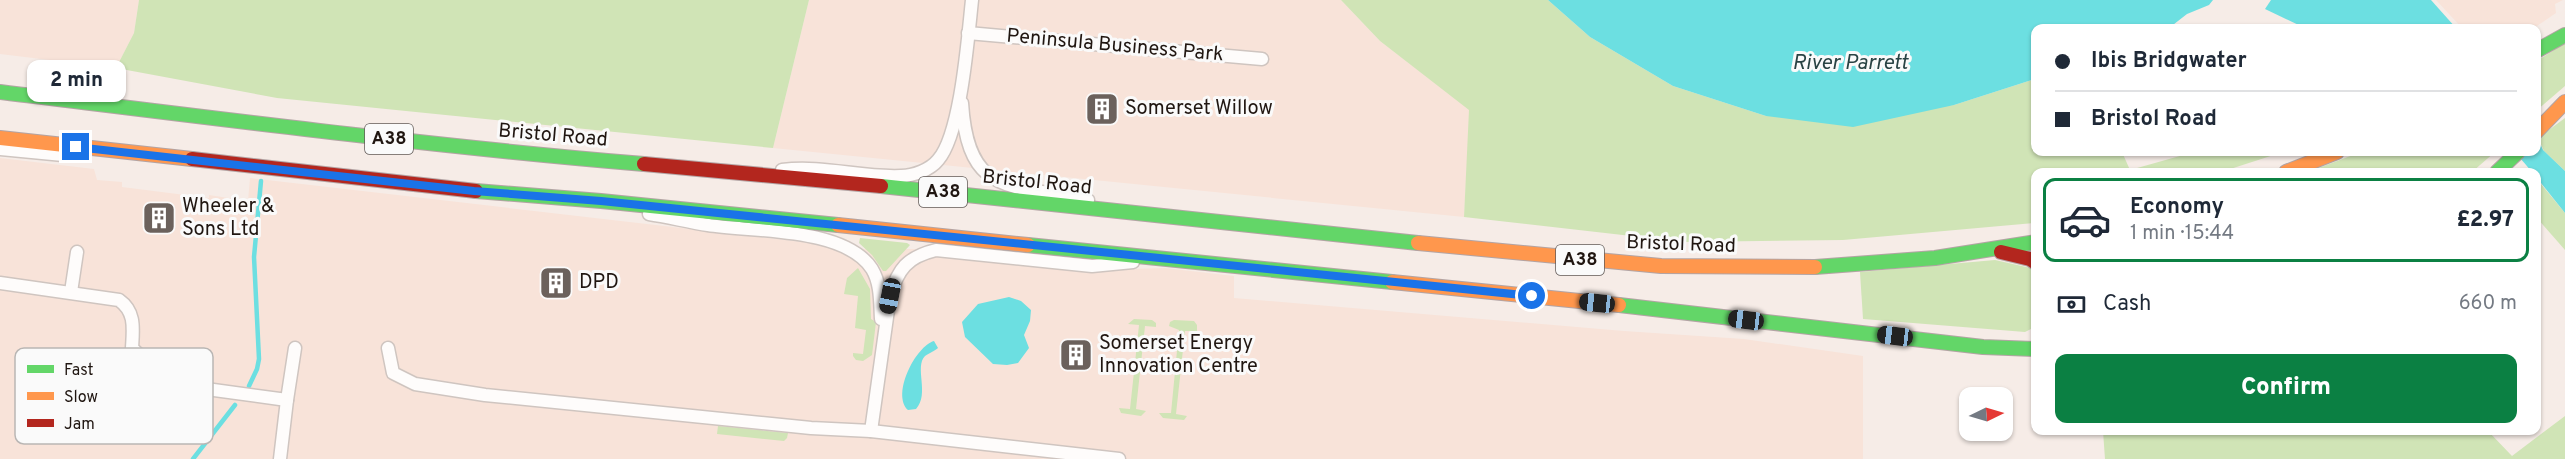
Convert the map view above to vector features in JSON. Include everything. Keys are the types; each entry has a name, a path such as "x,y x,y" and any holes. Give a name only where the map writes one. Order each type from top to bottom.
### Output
{"main road":[{"path":"2541,48 2565,35"},
{"name":"Bristol Road","path":"0,92 361,136 535,154 760,173 1527,255 1661,266 1794,268 1853,266 1993,250 2031,243"},
{"path":"2541,127 2561,106"},
{"name":"A38","path":"0,138 463,190 576,199 1167,258 1684,312 1983,347 2031,349"},
{"path":"2296,168 2327,156"},
{"path":"2502,168 2514,156"},
{"path":"1993,250 2031,260"}],"street":[{"path":"760,173 806,167 900,176 923,170 937,162 945,150 961,90 972,0"},
{"name":"Peninsula Business Park","path":"968,33 1262,59"},
{"path":"961,90 964,130 969,149 979,165 992,177 1009,187 1086,199 1126,212"},
{"path":"0,149 63,155 96,149"},
{"path":"576,199 708,225 774,231 834,242 854,252 872,270 879,288 883,335"},
{"path":"871,431 883,335 895,280 907,262 921,254 936,250 1092,266 1167,258"},
{"path":"71,292 77,252"},
{"path":"0,284 119,300 129,307 133,322 132,348"},
{"path":"280,459 295,348"},
{"path":"388,348 393,373 415,384 485,395 871,431 1119,459"},
{"path":"213,390 287,400"}],"shaded area":[{"path":"0,0 139,0 134,33 116,68 0,54"},
{"path":"809,0 1341,0 1380,41 1470,110 1464,217 773,148"},
{"path":"2436,0 2563,0 2555,4 2556,13 2540,24 2458,24"},
{"path":"0,158 94,169 97,180 122,182 122,187 209,198 209,195 248,201 250,178 863,249 917,249 1097,270 1165,268 1234,276 1234,298 1744,339 1863,356 1863,459 0,459"}],"green space":[{"path":"139,0 809,0 773,148 277,98 116,68 134,33"},
{"path":"1341,0 1548,0 1590,37 1673,86 1766,116 1954,105 2031,80 2031,156 2124,156 2129,168 2031,168 2031,223 1843,240 1684,242 1464,217 1469,110 1380,41"},
{"path":"2565,43 2565,86 2541,107 2541,58"},
{"path":"2565,118 2565,171 2544,151 2541,136"},
{"path":"2180,156 2271,156 2233,168 2137,168"},
{"path":"2350,156 2490,156 2477,168 2319,168"},
{"path":"2541,184 2565,213 2565,250 2541,223"},
{"path":"860,238 910,245 886,271 883,271 872,255 859,243"},
{"path":"1995,260 2031,268 2031,329 2025,332 1863,319 1860,272"},
{"path":"858,268 870,289 871,319 876,322 872,355 863,361 856,360 853,356 853,353 863,354 866,330 855,328 858,296 844,294 847,278"},
{"path":"1134,319 1152,320 1156,323 1156,327 1145,326 1136,409 1146,411 1141,416 1121,413 1119,408 1130,409 1139,325 1128,324"},
{"path":"1174,320 1194,321 1197,325 1197,331 1185,331 1176,414 1187,416 1184,420 1163,418 1159,413 1171,413 1179,330 1169,326"},
{"path":"2565,416 2565,459 2105,459 2103,435 2492,435 2512,456"},
{"path":"718,426 788,433 784,441 717,434"}],"water":[{"name":"River Parrett","path":"1548,0 2213,0 2209,5 2187,14 2174,24 2031,24 2031,80 1954,105 1853,127 1766,116 1673,86 1590,37"},
{"path":"2271,0 2431,0 2452,24 2297,24 2265,9"},
{"path":"2541,145 2565,171 2565,213 2541,183 2541,168 2529,168 2518,156 2541,156"},
{"path":"1009,297 1021,301 1031,310 1030,321 1024,335 1029,348 1018,363 993,364 965,337 962,322 978,304"},
{"path":"934,341 938,348 925,356 922,361 920,403 916,409 908,410 903,403 902,393 908,371 920,352"}],"waterway":[{"path":"249,386 259,359 254,257 261,181"},
{"path":"213,433 235,405"},
{"path":"193,459 205,444"}],"traffic: fast":[{"path":"2541,48 2565,35"},
{"path":"0,92 402,140 644,164"},
{"path":"2501,168 2514,156"},
{"path":"881,186 1418,243"},
{"path":"476,191 838,225"},
{"path":"1815,267 1935,258 2031,243"},
{"path":"1028,245 1392,282"},
{"path":"1619,305 1983,347 2031,349"}],"traffic: slow":[{"path":"2541,127 2565,102"},
{"path":"0,138 192,159"},
{"path":"2296,168 2327,156"},
{"path":"838,225 1028,245"},
{"path":"1418,243 1661,266 1815,267"},
{"path":"1392,282 1619,305"}],"traffic: jam":[{"path":"192,159 476,191"},
{"path":"644,164 881,186"},
{"path":"2001,252 2031,260"}],"place":[{"name":"Somerset Willow","path":"1102,109"},
{"name":"Wheeler & Sons Ltd","path":"159,218"},
{"name":"DPD","path":"556,283"},
{"name":"Somerset Energy Innovation Centre","path":"1076,355"}],"route":[{"path":"76,147 474,191 601,201 1532,296"}]}
